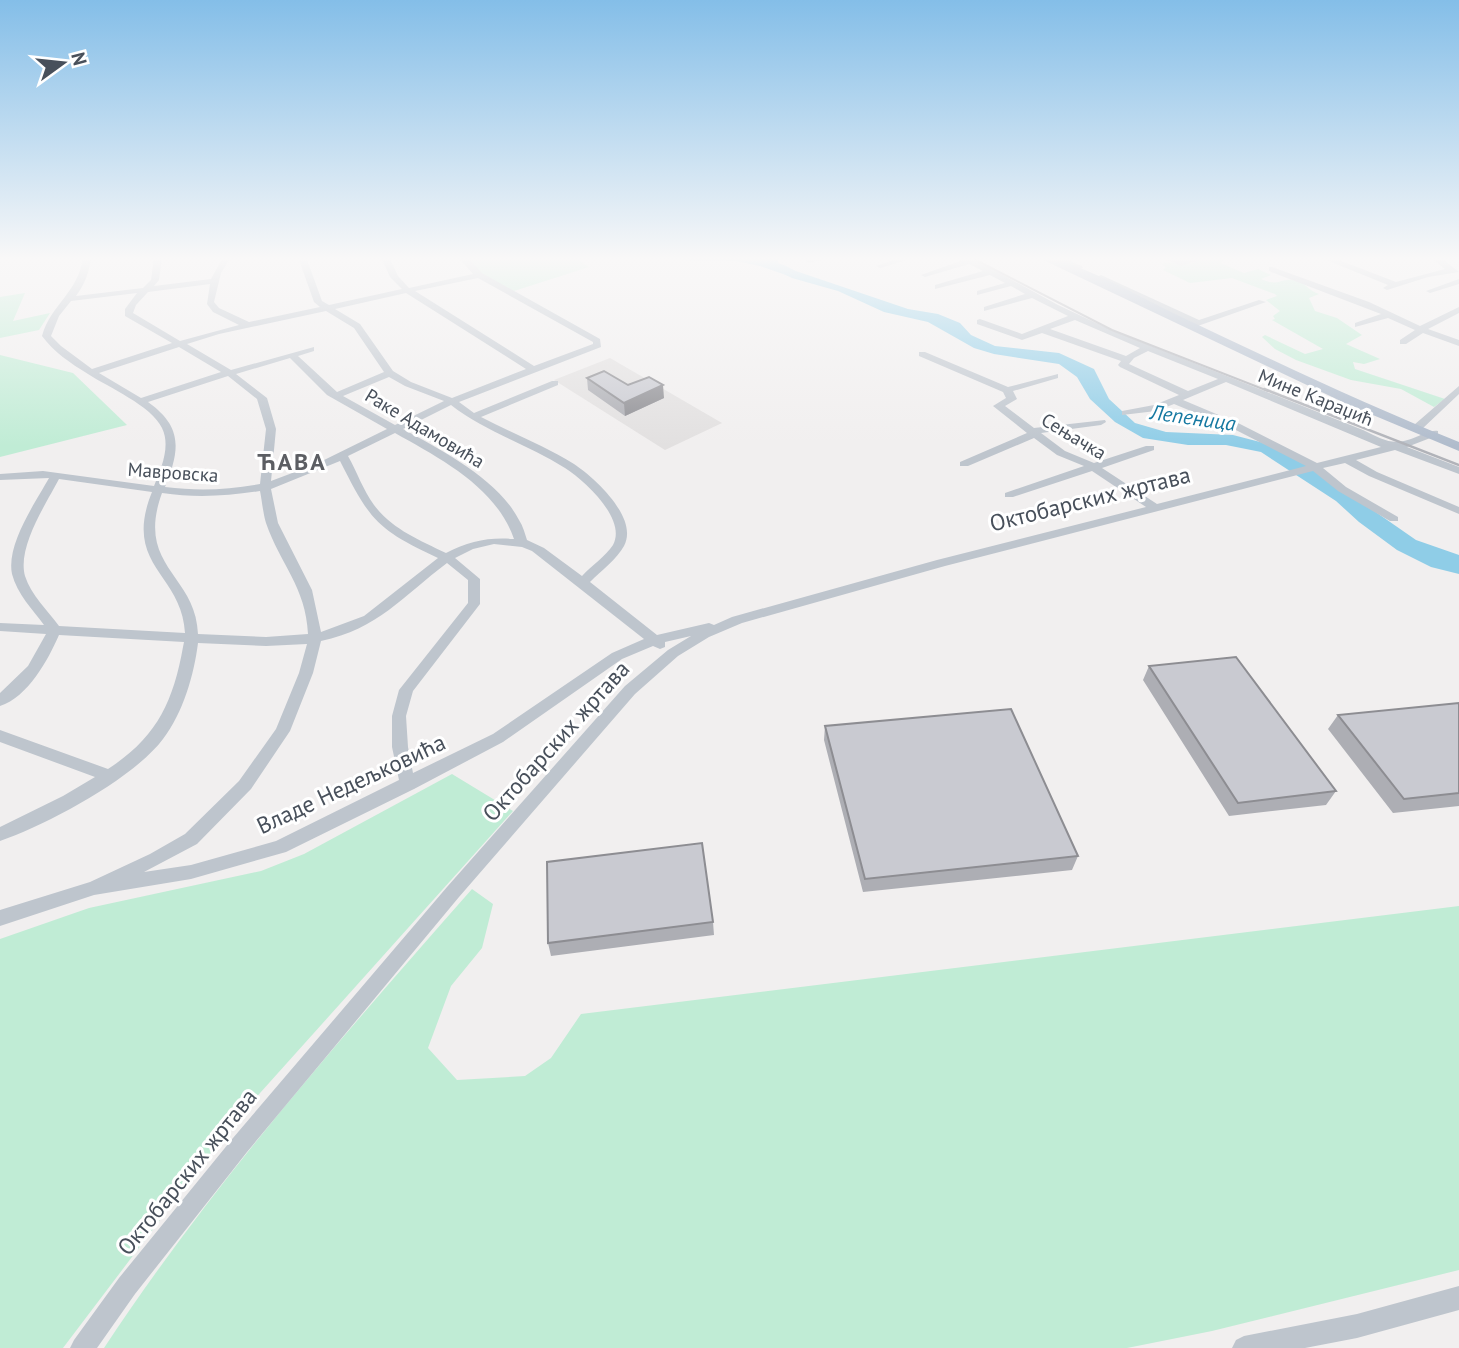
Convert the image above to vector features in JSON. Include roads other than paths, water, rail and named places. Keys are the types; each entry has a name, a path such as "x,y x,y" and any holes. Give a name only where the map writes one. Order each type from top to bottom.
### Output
{"main road":[{"path":"1186,320 1364,407 1459,445"},
{"path":"1364,407 1432,435"}],"street":[{"path":"0,834 84,792 145,749 168,720 185,670 191,638 186,607 150,549 147,524 170,449 169,429 159,417 139,402 51,344 46,336 51,320"},
{"path":"94,888 191,839 244,785 283,731 306,673 315,638 314,620 306,590 272,523 265,486 271,429 267,407 254,389 139,320"},
{"path":"236,320 247,325"},
{"path":"92,372 178,342 272,320"},
{"path":"346,320 357,326 390,373 408,384 452,401 474,416 569,466 586,479 617,513 622,526 619,545 584,581"},
{"path":"454,320 533,370"},
{"name":"Мавровска","path":"0,477 19,474 206,494 265,486 295,477 452,401 598,345 597,341 559,320"},
{"path":"980,322 1022,337 1066,320"},
{"name":"Мине Караџић","path":"1081,320 1393,447 1459,471"},
{"path":"1195,324 1207,320"},
{"path":"1358,325 1373,320"},
{"path":"1399,320 1459,343"},
{"path":"1404,342 1440,320"},
{"path":"1040,329 1127,360"},
{"path":"1147,348 1123,365 1188,395"},
{"path":"139,402 228,372 294,357 311,349"},
{"path":"922,354 1007,390"},
{"name":"Раке Адамовића","path":"294,357 336,396 482,483 513,515 520,528 522,543"},
{"path":"336,396 390,373"},
{"name":"Сењачка","path":"1055,376 1007,390 1012,399 998,406 1061,453 1092,466 1155,509"},
{"path":"1126,413 1176,401 1226,379"},
{"path":"474,416 555,383"},
{"path":"1418,427 1459,389"},
{"path":"1176,401 1236,426 1311,466 1342,489 1394,519"},
{"path":"964,464 1033,433 1101,422"},
{"name":"Октобарских жртава","path":"82,1348 127,1286 240,1145 453,892 630,690 673,653 704,634 737,620 941,563 1432,435"},
{"path":"1009,495 1150,448"},
{"path":"342,455 359,491 377,516 394,532 423,549 444,556 474,579 474,604 406,690 399,727 408,785"},
{"path":"1345,458 1373,474 1459,511"},
{"path":"55,477 37,511 17,562 18,575 24,588 55,631"},
{"path":"0,627 282,642 315,638 344,630 376,615 393,604 444,556 489,542 522,543 535,547 584,581 673,653"},
{"name":"Владе Недељковића","path":"0,918 94,888 191,872 280,847 498,738 617,656 654,640 737,620"},
{"path":"0,701 28,677 43,659 55,631"},
{"path":"0,736 109,776"},
{"path":"1244,1348 1315,1342 1357,1326 1459,1298"}],"water":[{"path":"919,320 952,320 960,323 971,335 995,346 1059,353 1094,369 1109,399 1135,423 1166,432 1233,435 1264,443 1305,463 1416,540 1459,555 1459,574 1431,567 1397,550 1336,501 1261,452 1226,445 1188,445 1143,438 1115,422 1090,399 1077,377 1059,364 994,354 974,348 928,322"}],"railway":[{"path":"1092,320 1268,391"},
{"path":"1264,389 1459,465"}],"district":[{"name":"ЋАВА","path":"292,462"}],"water label":[{"name":"Лепеница","path":"1193,418"}]}
